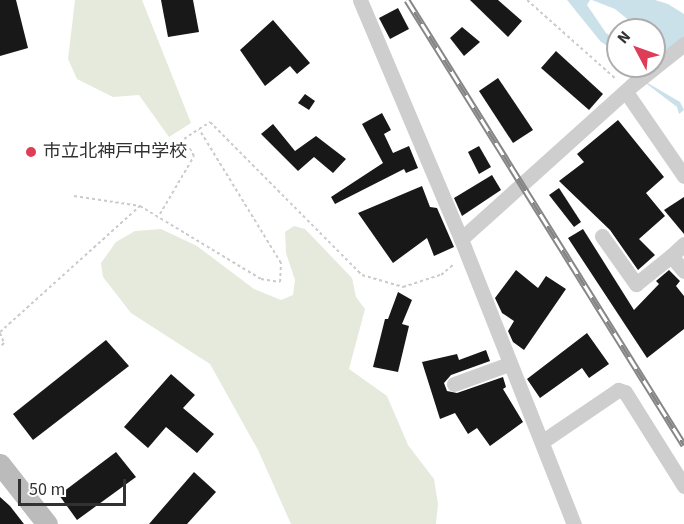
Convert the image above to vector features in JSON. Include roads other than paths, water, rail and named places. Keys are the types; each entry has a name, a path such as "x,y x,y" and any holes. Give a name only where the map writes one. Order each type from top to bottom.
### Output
{"street":[{"path":"360,0 464,247 509,364 543,441 574,524"},
{"path":"464,247 628,89 684,44"},
{"path":"628,89 684,177"},
{"path":"602,236 636,284 684,244"},
{"path":"600,265 614,256"},
{"path":"671,256 684,271"},
{"path":"461,377 509,364"},
{"path":"543,441 618,390 625,392 684,486"},
{"path":"0,464 47,524"}],"water":[{"path":"567,0 590,0 587,5 606,33 606,45 601,42"},
{"path":"592,0 655,0 668,4 684,14 684,52 666,50 666,18 626,18 615,9"},
{"path":"639,78 643,78 646,82 680,102 684,110 679,114 677,107"}],"railway":[{"path":"407,0 684,445"}],"place":[{"name":"市立北神戸中学校","path":"31,152"}]}
